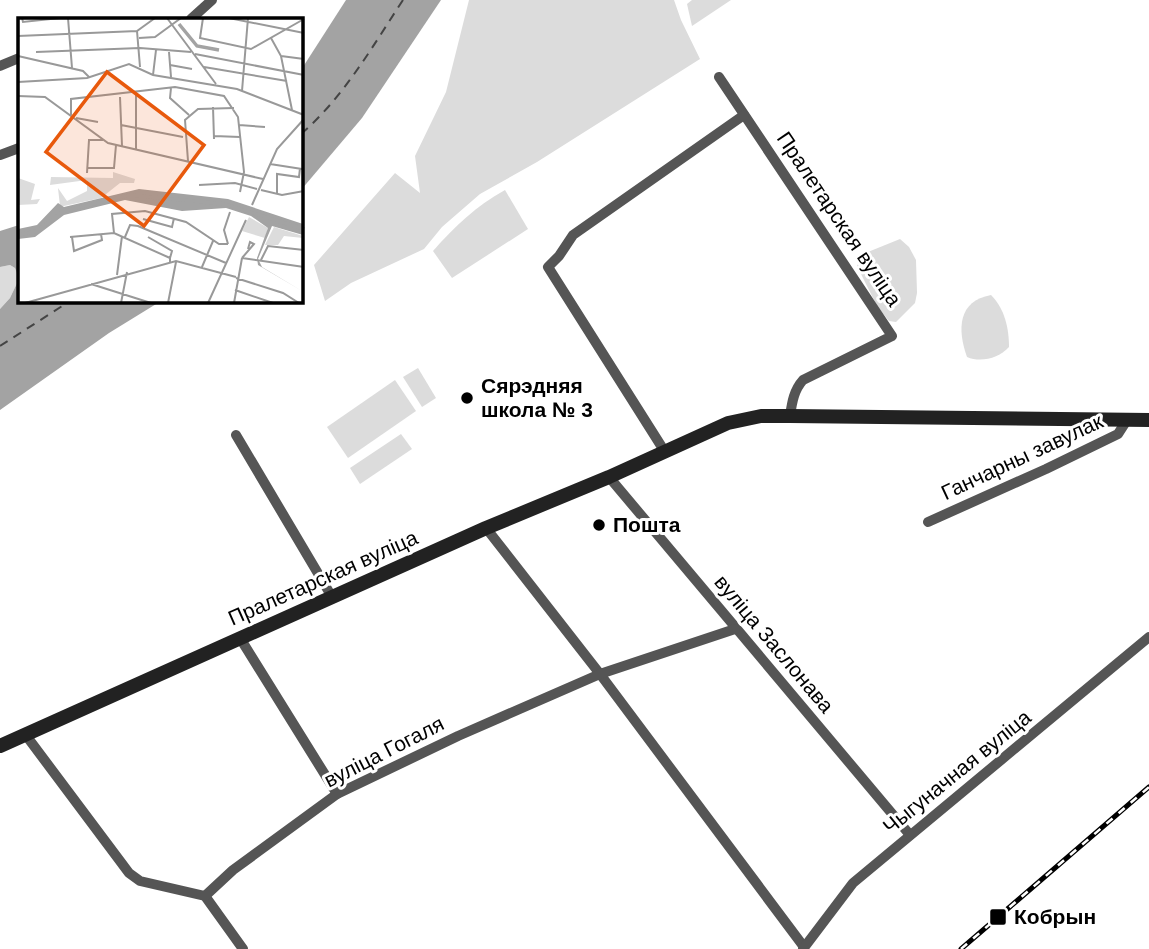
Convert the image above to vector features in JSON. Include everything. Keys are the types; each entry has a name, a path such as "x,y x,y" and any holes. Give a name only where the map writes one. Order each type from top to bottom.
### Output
{"main road":[{"name":"Пралетарская вуліца","path":"0,746 486,528 740,419 790,416 1149,420"}],"street":[{"path":"192,18 212,0"},
{"path":"0,66 18,58"},
{"name":"Пралетарская вуліца","path":"719,77 892,336 803,380 793,397 790,416"},
{"path":"664,452 548,267 573,235 744,115"},
{"path":"0,155 18,148"},
{"name":"Ганчарны завулак","path":"928,522 1118,434 1127,420"},
{"path":"236,435 332,597"},
{"name":"вуліца Заслонава","path":"609,477 910,835"},
{"path":"486,528 600,674 804,948"},
{"name":"вуліца Гогаля","path":"205,896 233,870 337,794 458,736 600,674 735,629"},
{"name":"Чыгуначная вуліца","path":"804,948 853,883 1149,637"},
{"path":"240,638 337,794"},
{"path":"25,734 129,873 140,881 205,896 243,949"}],"shaded area":[{"path":"346,0 441,0 362,118 303,188 303,67"},
{"path":"469,0 674,0 700,59 537,162 480,194 442,227 424,249 351,283 325,301 314,265 395,173 420,193 415,156 446,92"},
{"path":"692,0 731,0 692,26 687,4"},
{"path":"505,190 528,229 452,278 433,251 466,217"},
{"path":"18,225 18,276 15,268 10,265 0,267 0,231"},
{"path":"900,239 909,247 916,260 917,293 915,303 896,322 889,321 877,306 857,266 863,254"},
{"path":"10,265 15,268 18,281 10,298 0,309 0,267"},
{"path":"18,281 18,303 158,303 109,333 0,410 0,309 10,298"},
{"path":"991,295 1000,306 1005,320 1009,347 990,358 978,360 967,357 961,327 966,310 980,298"},
{"path":"418,368 436,398 422,407 403,377"},
{"path":"395,380 416,411 348,458 327,427"},
{"path":"401,434 412,449 360,484 350,468"}],"ferry route":[{"path":"303,132 344,88 403,0"},
{"path":"0,346 67,303"}],"railway":[{"path":"961,949 1149,787"}],"place":[{"name":"Сярэдняя школа № 3","path":"467,398"},
{"name":"Пошта","path":"599,525"},
{"name":"Кобрын","path":"998,917"}]}
